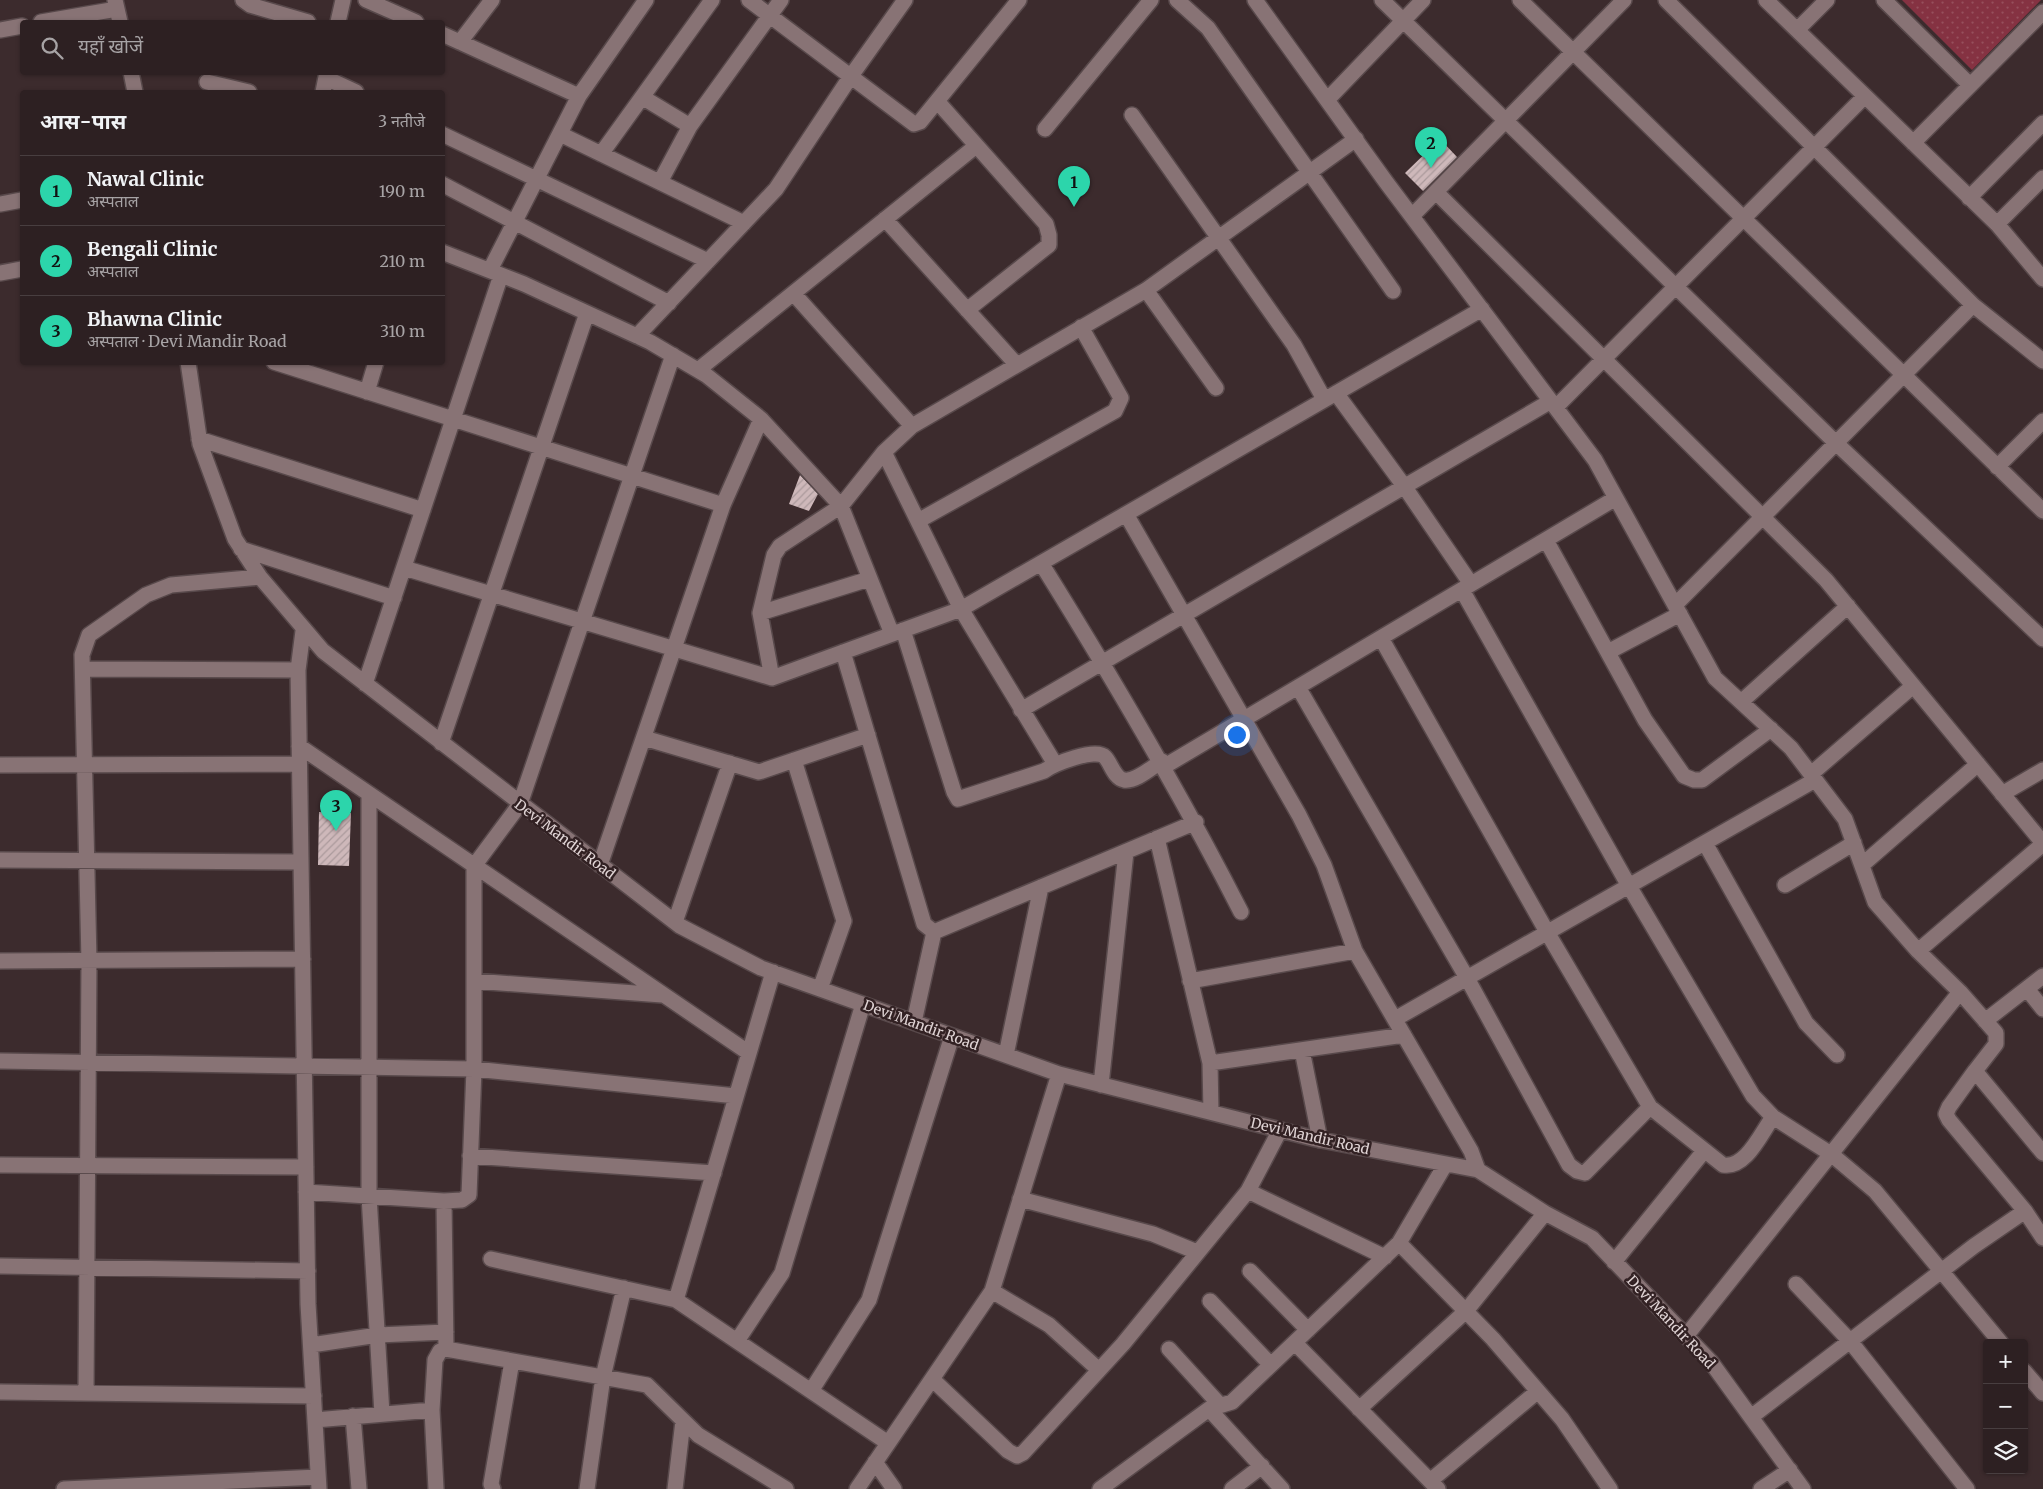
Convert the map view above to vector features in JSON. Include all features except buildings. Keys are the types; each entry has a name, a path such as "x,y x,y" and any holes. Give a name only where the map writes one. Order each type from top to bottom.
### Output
{"street":[{"path":"243,0 250,5 301,20"},
{"path":"338,20 343,0"},
{"path":"366,0 398,7 414,20"},
{"path":"460,42 492,0"},
{"path":"365,684 453,420 495,273 514,222 579,96 646,0"},
{"path":"601,154 712,0"},
{"path":"749,0 914,124 920,122 1018,0"},
{"path":"660,182 690,126 782,0"},
{"path":"637,336 776,189 851,76 906,0"},
{"path":"1045,130 1151,0"},
{"path":"1177,0 1208,28 1393,292"},
{"path":"1255,0 1412,216 1595,460 1715,678 1791,748 1845,819 1875,902 1996,1033 1998,1038 1996,1044 1949,1107 1946,1114 2025,1211 2043,1238"},
{"path":"1382,0 1836,443 2043,639"},
{"path":"1327,100 1423,0"},
{"path":"1520,0 2043,511"},
{"path":"1412,216 1624,0"},
{"path":"1666,0 1972,305 2043,362"},
{"path":"1766,0 1997,224 2043,280"},
{"path":"1797,30 1827,0"},
{"path":"1884,0 1970,85"},
{"path":"54,20 117,10"},
{"path":"1913,143 2043,12"},
{"path":"0,30 20,26"},
{"path":"445,35 579,96"},
{"path":"132,75 135,90"},
{"path":"325,81 350,90"},
{"path":"207,82 241,90"},
{"path":"1021,710 1404,486 1553,404 1604,359 1865,96"},
{"path":"642,97 690,126"},
{"path":"937,101 1046,224 1048,245 967,310"},
{"path":"1132,115 1330,396 1404,486 1466,587 1630,886 1753,1096 1773,1117 1831,1154 1875,1191 1998,1339"},
{"path":"1969,198 2043,123"},
{"path":"560,134 744,223"},
{"path":"445,135 708,261"},
{"path":"772,678 760,613 774,555 780,546 841,506 884,452 912,426 1146,290 1356,139"},
{"path":"698,370 976,146"},
{"path":"1997,224 2043,178"},
{"path":"445,186 669,303"},
{"path":"1436,192 1826,580 2043,844 1918,950"},
{"path":"0,204 20,200"},
{"path":"885,219 1017,365"},
{"path":"445,253 495,273 637,336 698,370 761,419 841,506 869,579 898,632 958,799 1044,771 1054,764 1097,752 1104,755 1118,777 1124,780 1132,779 1243,720 1616,498"},
{"path":"0,273 20,269"},
{"path":"1146,290 1216,388"},
{"path":"794,294 912,426"},
{"path":"1608,652 1678,609 1763,517 1972,305"},
{"path":"404,568 772,678 961,609 1482,309"},
{"path":"441,743 587,313"},
{"path":"918,521 1115,411 1121,398 1081,327"},
{"path":"306,1192 444,1201 462,1200 469,1194 474,1069 474,866 520,804 673,356"},
{"name":"Devi Mandir Road","path":"188,365 199,438 235,540 260,577 303,631 323,651 365,684 675,922 773,972 1059,1074 1320,1140 1478,1170 1545,1213 1592,1238 1711,1362 1804,1489"},
{"path":"283,365 723,505"},
{"path":"367,392 375,365"},
{"path":"600,865 723,505 761,419"},
{"path":"1997,467 2043,421"},
{"path":"199,438 423,510"},
{"path":"884,452 961,609 1054,764"},
{"path":"1126,514 1324,865 1355,951 1471,1151 1478,1170"},
{"path":"1546,540 1645,720 1684,776 1694,780 1702,780 1771,729"},
{"path":"241,549 394,598"},
{"path":"1041,563 1163,764 1196,822 1241,912"},
{"path":"86,1393 89,960 82,654 89,635 112,616 146,595 171,585 260,577"},
{"path":"760,613 869,579"},
{"path":"1741,702 1848,606"},
{"path":"64,1489 319,1483 311,1345 306,1192 298,670 303,631"},
{"path":"1381,638 1547,932 1650,1107 1723,1165 1732,1166 1740,1162 1773,1117"},
{"path":"843,652 924,924 934,932"},
{"path":"83,669 298,670"},
{"path":"1394,1019 1630,886 1813,777 1913,686"},
{"path":"1298,687 1467,978 1569,1165 1577,1171 1585,1173 1650,1107"},
{"path":"644,738 759,772 868,735"},
{"path":"299,746 749,1053"},
{"path":"794,760 844,921 820,989"},
{"path":"675,922 730,763"},
{"path":"0,765 299,764"},
{"path":"1862,865 1978,764"},
{"path":"2002,794 2043,770"},
{"path":"368,794 369,1196 382,1414"},
{"path":"934,932 1196,822"},
{"path":"1158,838 1210,1063 1211,1112"},
{"path":"1705,842 1806,1023 1837,1055"},
{"path":"1785,885 1854,843"},
{"path":"1101,1085 1126,852"},
{"path":"0,860 301,862"},
{"path":"1006,1055 1041,887"},
{"path":"914,1022 934,932"},
{"path":"1190,981 1355,951"},
{"path":"0,961 303,959"},
{"path":"676,1300 773,972"},
{"path":"1985,1021 2043,976"},
{"path":"474,981 663,995"},
{"path":"2026,989 2043,1009"},
{"path":"1686,1336 1960,992"},
{"path":"737,1341 782,1273 863,1004"},
{"path":"1210,1063 1404,1035"},
{"path":"811,1391 869,1300 952,1036"},
{"path":"1302,1050 1320,1140"},
{"path":"0,1061 88,1064 304,1065 474,1069 736,1096"},
{"path":"1976,1071 2043,1153"},
{"path":"857,1489 992,1292 1059,1074"},
{"path":"932,1379 1008,1452 1017,1456 1023,1453 1099,1370 1248,1191 1280,1130"},
{"path":"1614,1262 1704,1151"},
{"path":"470,1156 714,1172"},
{"path":"0,1165 306,1167"},
{"path":"1100,1489 1214,1407 1232,1402 1399,1243 1445,1165"},
{"path":"1248,1191 1385,1257"},
{"path":"1020,1199 1154,1234 1198,1252"},
{"path":"444,1201 446,1349"},
{"path":"1751,1417 1942,1271 2025,1211"},
{"path":"1359,1409 1466,1311 1545,1213"},
{"path":"1399,1243 1466,1311 1538,1391 1562,1419 1610,1489"},
{"path":"491,1259 676,1300 888,1443"},
{"path":"0,1266 308,1272"},
{"path":"1250,1271 1308,1330"},
{"path":"1796,1284 1850,1341 1968,1489"},
{"path":"588,1489 603,1377 624,1288"},
{"path":"992,1292 1049,1325 1099,1370"},
{"path":"1210,1301 1271,1365"},
{"path":"311,1345 378,1335 446,1332"},
{"path":"1295,1342 1434,1485 1538,1391"},
{"path":"436,1489 432,1410 435,1360 440,1351 446,1349 648,1385 698,1435 786,1489"},
{"path":"1168,1349 1282,1489"},
{"path":"493,1489 490,1484 512,1361"},
{"path":"2028,1375 2043,1393"},
{"path":"0,1392 314,1396"},
{"path":"315,1420 432,1410"},
{"path":"353,1416 359,1489"},
{"path":"676,1489 683,1420"},
{"path":"875,1462 894,1489"},
{"path":"1232,1489 1262,1466"},
{"path":"1761,1489 1790,1470"}],"shaded area":[{"path":"1902,0 2041,0 1972,70"}],"place":[{"name":"Bengali Clinic","path":"1431,168"},
{"name":"Nawal Clinic","path":"1074,207"},
{"name":"Bhawna Clinic","path":"336,831"}]}
